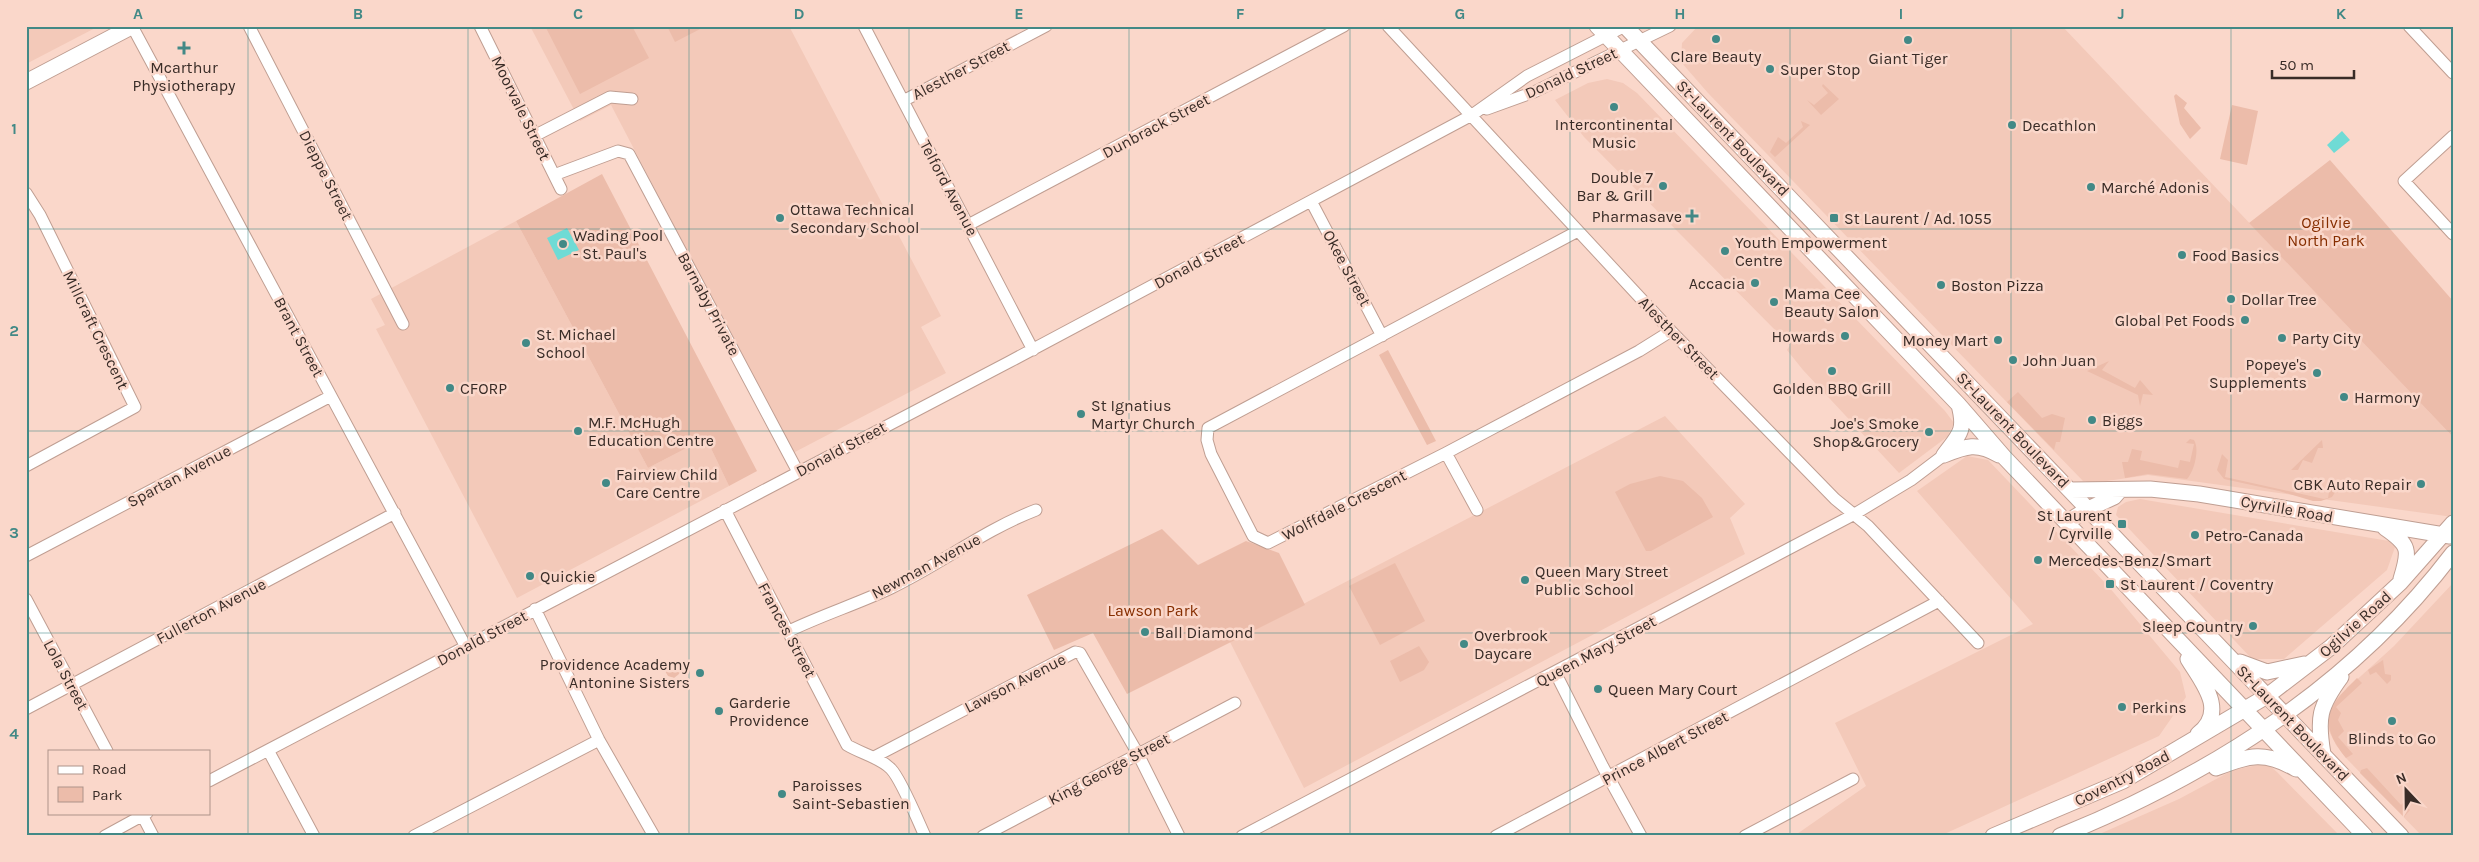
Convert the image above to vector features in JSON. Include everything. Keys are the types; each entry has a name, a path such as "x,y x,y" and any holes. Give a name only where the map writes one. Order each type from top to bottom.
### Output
{"main road":[{"path":"26,82 132,26"},
{"name":"St-Laurent Boulevard","path":"1625,26 2401,836"},
{"name":"St-Laurent Boulevard","path":"1602,31 1661,96 1958,404 2004,457 2365,836"},
{"path":"1944,455 1962,430 1962,418 1958,404"},
{"path":"1944,455 1962,448 1981,446 2004,457"},
{"name":"Cyrville Road","path":"2070,490 2111,488 2120,490 2156,489 2199,494 2382,526 2449,531"},
{"path":"2067,522 2088,509 2105,502 2120,490"},
{"path":"2382,526 2402,539 2406,545 2406,563 2400,583"},
{"name":"Ogilvie Road","path":"2245,710 2313,662 2400,583 2449,531"},
{"name":"Ogilvie Road","path":"2264,730 2286,715 2356,658 2411,605 2453,553"},
{"path":"2164,758 2202,731 2211,717 2214,707 2211,698 2174,634"},
{"path":"2323,754 2319,726 2322,706 2356,658"},
{"path":"2233,660 2267,672 2281,671 2313,662"},
{"name":"Coventry Road","path":"1993,836 2123,781 2245,710"},
{"name":"Coventry Road","path":"2060,836 2147,798 2188,777 2264,730"},
{"path":"2188,777 2244,758 2263,756 2278,760 2310,778"}],"street":[{"name":"Brant Street","path":"132,26 466,647"},
{"name":"Dieppe Street","path":"249,26 403,324"},
{"name":"Moorvale Street","path":"480,26 561,189"},
{"name":"Telford Avenue","path":"864,26 1033,350"},
{"name":"Alesther Street","path":"903,100 1046,26"},
{"name":"Dunbrack Street","path":"968,225 1344,26"},
{"name":"Alesther Street","path":"1388,26 1671,331 1853,515 1868,526 1978,643"},
{"name":"Donald Street","path":"210,780 1033,350 1472,115 1527,76 1602,31 1625,26"},
{"name":"Donald Street","path":"1472,115 1534,92 1670,26"},
{"path":"2409,26 2453,73"},
{"path":"536,136 610,97 632,99"},
{"path":"2453,136 2404,181 2453,234"},
{"name":"Barnaby Private","path":"554,175 618,151 629,154 798,472"},
{"name":"Millcraft Crescent","path":"26,193 40,215 135,407 26,466"},
{"name":"Okee Street","path":"1311,201 1382,336"},
{"name":"Wolffdale Crescent","path":"1578,231 1208,428 1207,440 1211,454 1253,536 1268,543 1446,453 1671,331"},
{"name":"Spartan Avenue","path":"26,556 331,396"},
{"path":"1446,453 1477,510"},
{"name":"Queen Mary Street","path":"1242,836 1853,515 1911,480 1944,455"},
{"name":"Frances Street","path":"725,510 847,745 861,754 874,757 892,769 925,836"},
{"name":"Newman Avenue","path":"788,631 820,615 891,588 1006,522 1036,510"},
{"name":"Fullerton Avenue","path":"26,709 395,513"},
{"name":"Lola Street","path":"26,599 106,750"},
{"name":"Prince Albert Street","path":"1496,836 1939,602"},
{"path":"536,610 599,740 654,836"},
{"name":"Lawson Avenue","path":"874,757 1074,652 1080,653 1138,754"},
{"path":"1555,672 1641,836"},
{"name":"King George Street","path":"983,836 1235,703"},
{"path":"414,836 599,740"},
{"path":"268,750 314,836"},
{"path":"1138,754 1179,836"},
{"path":"1745,836 1853,779"},
{"path":"105,836 143,814 153,836"}],"shaded area":[{"path":"26,26 99,26 26,64"},
{"name":"Ottawa Technical Secondary School","path":"530,26 789,26 941,316 921,327 946,373 793,453 611,105 580,121"},
{"path":"1698,26 2062,26 2453,437 2453,517 2148,475 2093,483 2083,481 1708,93 1681,62 1682,43"},
{"path":"1607,79 1623,83 1637,93 1945,411 1954,423 1947,437 1899,473 1803,370 1787,350 1790,345 1584,137 1555,100 1588,83"},
{"path":"516,221 648,468 706,438 729,486 517,598 376,329 385,325 371,299"},
{"name":"Queen Mary Street Public School","path":"1665,416 1745,504 1730,518 1745,554 1304,788 1230,642"},
{"path":"1967,456 1988,460 2109,587 2180,672 2186,697 2159,736 1940,836 1794,836 1866,786 1835,723 2033,624 1917,491"},
{"path":"2140,499 2389,541 2395,547 2387,570 2284,659 2252,659 2116,515 2118,507 2126,502"},
{"path":"2453,583 2453,836 2422,836 2346,758 2336,745 2328,729 2334,702 2394,646"},
{"path":"2263,764 2270,766 2277,772 2340,836 2095,836 2179,799 2233,770"}],"green space":[{"path":"545,26 632,26 649,58 580,94"},
{"path":"667,26 706,26 675,42"},
{"path":"1823,84 1839,99 1821,115 1807,100 1814,105 1828,93 1822,86"},
{"path":"2176,94 2187,103 2184,108 2201,128 2190,139 2180,124 2174,96"},
{"path":"2232,105 2258,111 2247,165 2220,159"},
{"path":"1801,121 1810,125 1775,157 1770,152 1778,137 1786,143 1803,127"},
{"name":"Ogilvie North Park","path":"2330,160 2453,301 2453,437 2249,223"},
{"path":"602,174 757,471 729,486 706,438 648,468 516,221"},
{"path":"1388,350 1436,441 1427,445 1379,355"},
{"path":"2109,361 2102,370 2135,388 2140,380 2153,395 2143,394 2140,406 2138,395 2087,371"},
{"path":"2018,392 2042,418 2052,414 2065,418 2060,442 2056,442 2054,450 2007,402"},
{"path":"2190,439 2194,440 2196,444 2196,454 2192,471 2187,479 2148,474 2125,478 2122,462 2128,462 2132,449 2142,451 2140,460 2178,468 2180,460 2190,462 2194,444 2186,443"},
{"path":"2322,440 2323,448 2318,448 2312,463 2303,460 2298,470 2291,470"},
{"path":"2222,454 2228,460 2225,477 2324,499 2328,498 2330,486 2339,486 2332,497 2321,501 2313,501 2279,491 2224,479 2217,470"},
{"path":"1660,476 1683,481 1702,498 1713,517 1651,551 1646,551 1615,492 1630,484"},
{"name":"Lawson Park","path":"1162,529 1198,565 1246,541 1279,553 1305,605 1127,694 1093,633 1054,650 1027,595"},
{"path":"1395,563 1425,621 1380,645 1349,586"},
{"path":"1419,646 1429,662 1424,670 1400,682 1390,661"},
{"path":"676,660 681,668 679,674 674,678 668,676 662,666"},
{"path":"2383,660 2385,674 2391,675 2391,680 2387,684 2376,672 2370,675 2368,670"},
{"path":"2357,678 2362,683 2336,707 2341,713 2338,720 2344,731 2338,737 2353,754 2346,758 2331,734 2329,715 2339,698"},
{"path":"2367,768 2401,805 2403,803 2410,810 2404,817 2360,773 2361,770"}],"water":[{"path":"2342,131 2350,140 2334,153 2327,145"},
{"name":"Wading Pool - St. Paul's","path":"567,228 579,250 558,260 547,238"}],"place":[{"name":"Clare Beauty","path":"1716,39"},
{"name":"Giant Tiger","path":"1908,40"},
{"name":"Mcarthur Physiotherapy","path":"184,48"},
{"name":"Super Stop","path":"1770,69"},
{"name":"Intercontinental Music","path":"1614,107"},
{"name":"Decathlon","path":"2012,125"},
{"name":"Double 7 Bar & Grill","path":"1663,186"},
{"name":"Marché Adonis","path":"2091,187"},
{"name":"Pharmasave","path":"1692,216"},
{"name":"Ottawa Technical Secondary School","path":"780,218"},
{"name":"St Laurent / Ad. 1055","path":"1834,218"},
{"name":"Wading Pool - St. Paul's","path":"563,244"},
{"name":"Youth Empowerment Centre","path":"1725,251"},
{"name":"Food Basics","path":"2182,255"},
{"name":"Accacia","path":"1755,283"},
{"name":"Boston Pizza","path":"1941,285"},
{"name":"Dollar Tree","path":"2231,299"},
{"name":"Mama Cee Beauty Salon","path":"1774,302"},
{"name":"Global Pet Foods","path":"2245,320"},
{"name":"Howards","path":"1845,336"},
{"name":"Party City","path":"2282,338"},
{"name":"Money Mart","path":"1998,340"},
{"name":"St. Michael School","path":"526,343"},
{"name":"John Juan","path":"2013,360"},
{"name":"Golden BBQ Grill","path":"1832,371"},
{"name":"Popeye's Supplements","path":"2317,373"},
{"name":"CFORP","path":"450,388"},
{"name":"Harmony","path":"2344,397"},
{"name":"St Ignatius Martyr Church","path":"1081,414"},
{"name":"Biggs","path":"2092,420"},
{"name":"M.F. McHugh Education Centre","path":"578,431"},
{"name":"Joe's Smoke Shop&Grocery","path":"1929,432"},
{"name":"Fairview Child Care Centre","path":"606,483"},
{"name":"CBK Auto Repair","path":"2421,484"},
{"name":"St Laurent / Cyrville","path":"2122,524"},
{"name":"Petro-Canada","path":"2195,535"},
{"name":"Mercedes-Benz/Smart","path":"2038,560"},
{"name":"Quickie","path":"530,576"},
{"name":"Queen Mary Street Public School","path":"1525,580"},
{"name":"St Laurent / Coventry","path":"2110,584"},
{"name":"Sleep Country","path":"2253,626"},
{"name":"Ball Diamond","path":"1145,632"},
{"name":"Overbrook Daycare","path":"1464,644"},
{"name":"Providence Academy Antonine Sisters","path":"700,673"},
{"name":"Queen Mary Court","path":"1598,689"},
{"name":"Perkins","path":"2122,707"},
{"name":"Garderie Providence","path":"719,711"},
{"name":"Blinds to Go","path":"2392,721"},
{"name":"Paroisses Saint-Sebastien","path":"782,794"}]}
